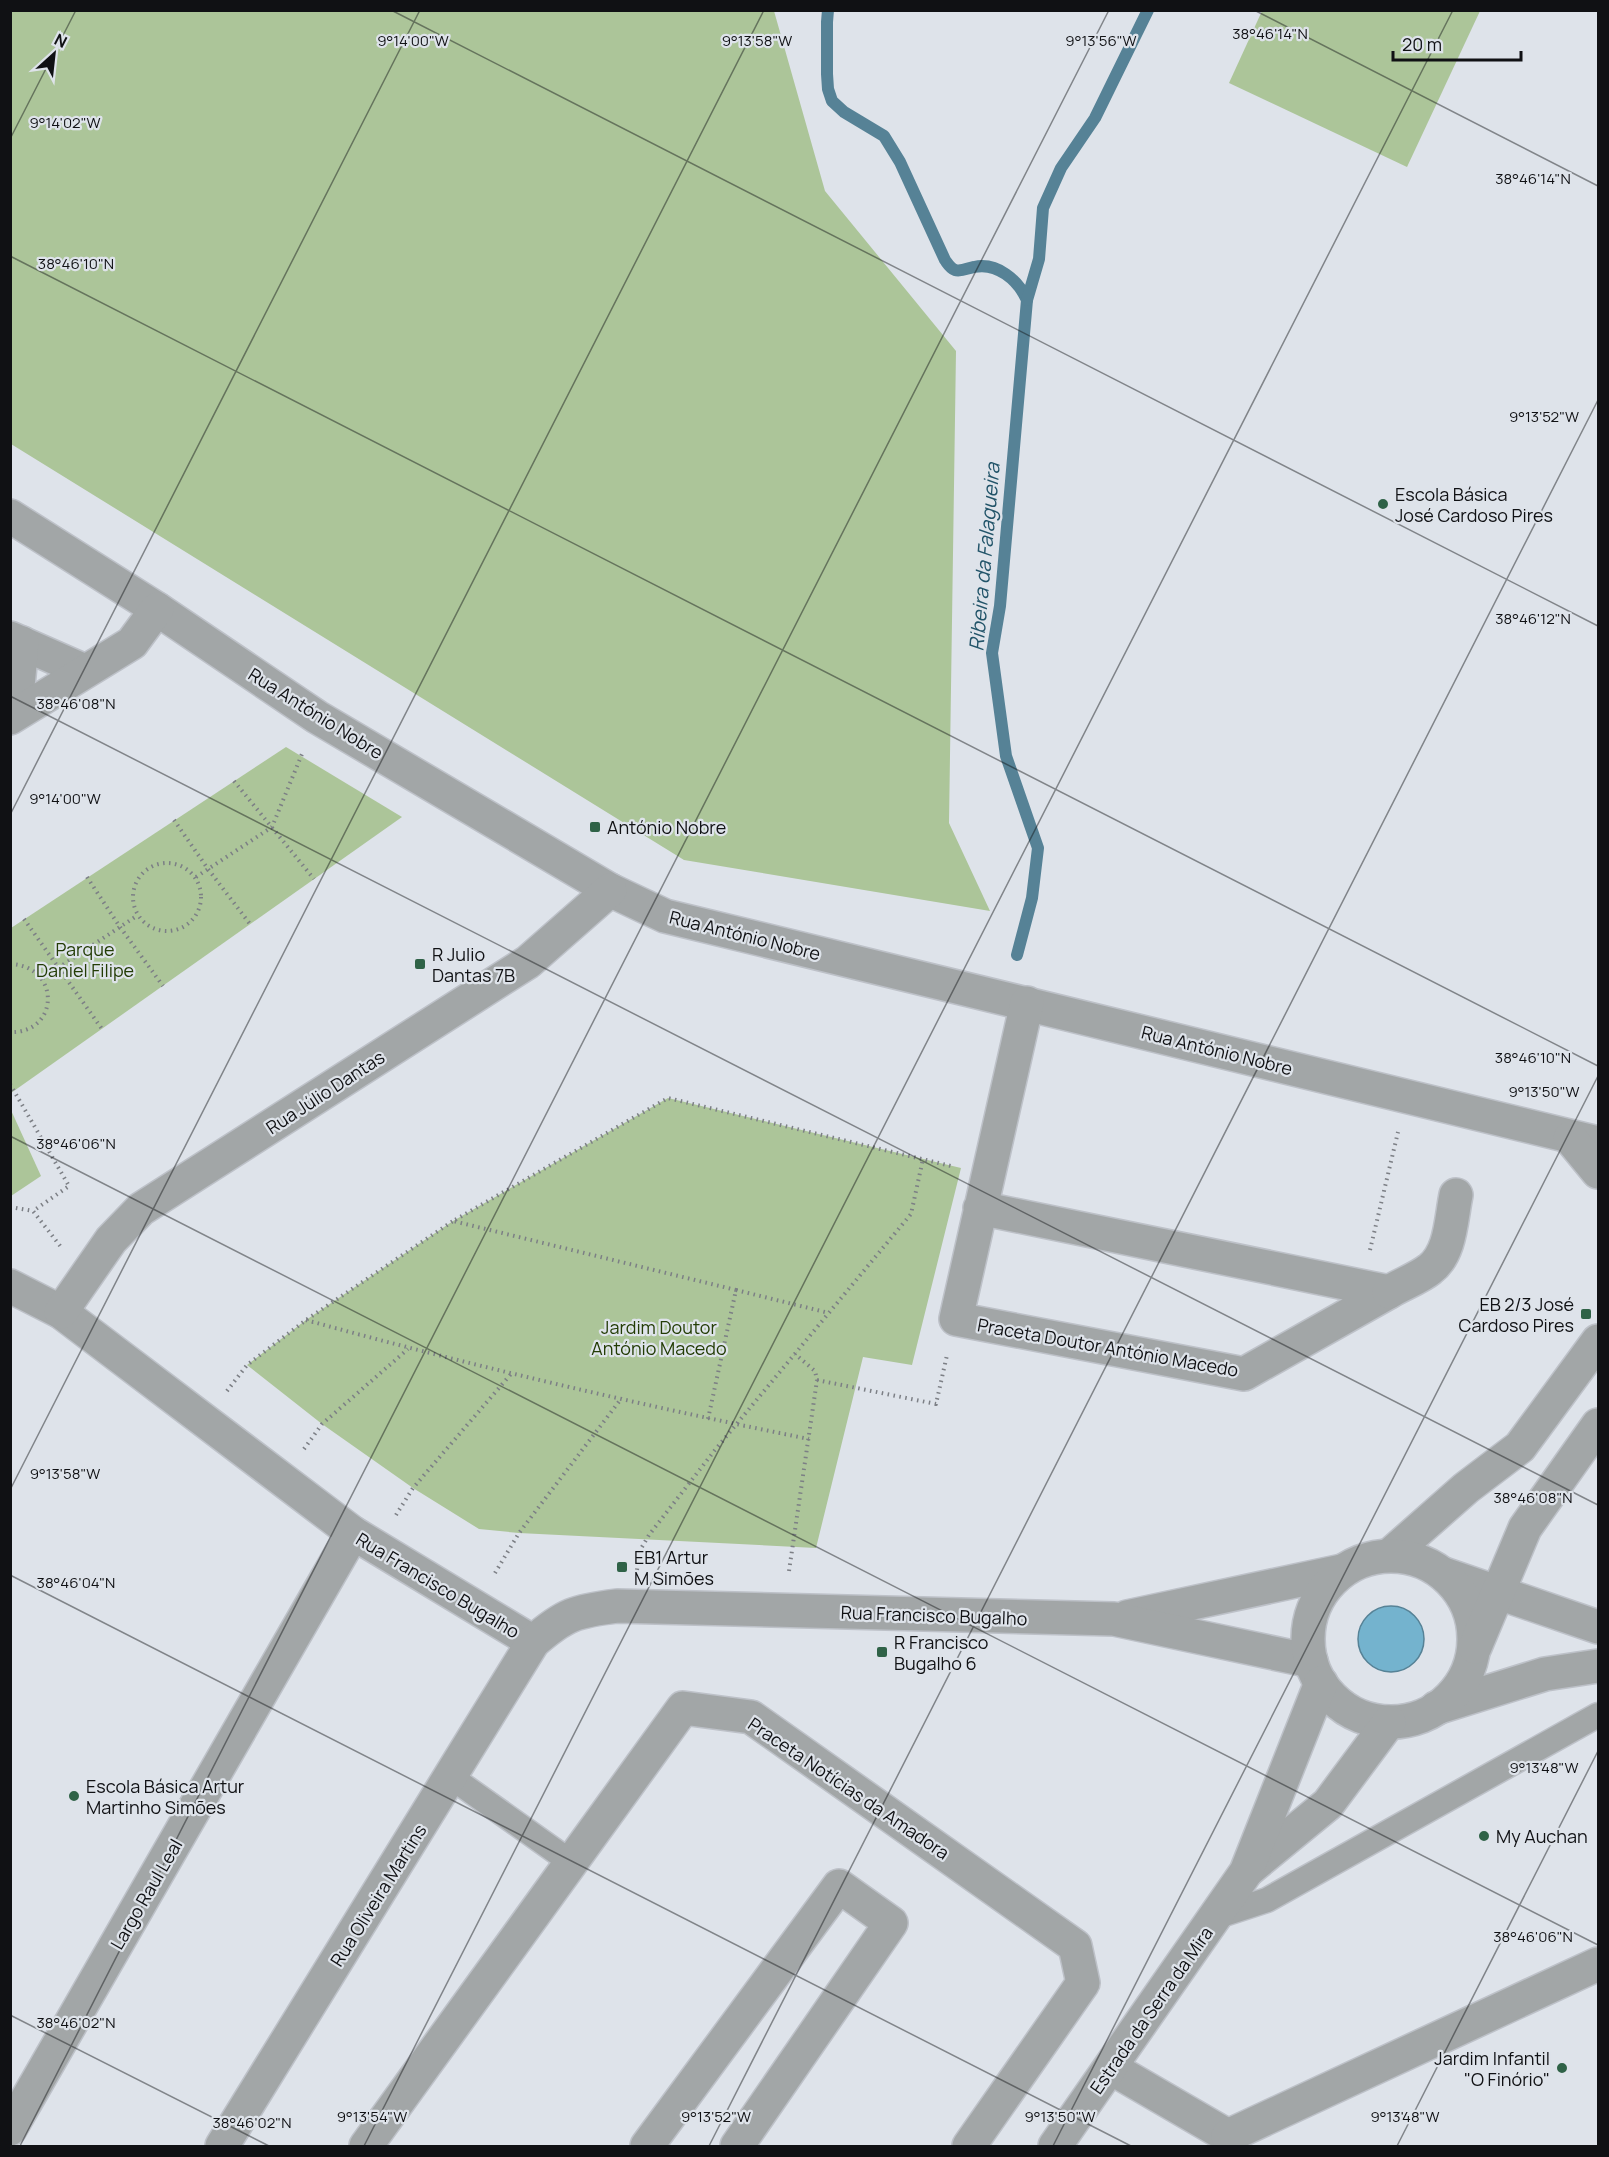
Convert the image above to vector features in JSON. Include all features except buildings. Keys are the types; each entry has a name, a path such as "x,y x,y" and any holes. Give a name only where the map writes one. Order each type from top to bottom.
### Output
{"street":[{"name":"Rua António Nobre","path":"10,516 158,609 317,717 610,890 665,915 1584,1140 1599,1172"},
{"path":"10,718 132,643 158,609"},
{"path":"10,706 18,686 16,641 85,671"},
{"name":"Rua Júlio Dantas","path":"61,1312 111,1240 141,1209 528,962 610,890"},
{"name":"Praceta Doutor António Macedo","path":"1027,1003 956,1319 1244,1374 1375,1289 1430,1269 1439,1260 1447,1244 1456,1195"},
{"path":"980,1208 1375,1289"},
{"name":"Rua Francisco Bugalho","path":"10,1286 61,1312 353,1533 533,1642 556,1621 584,1610 617,1606 1114,1619 1342,1571"},
{"path":"1390,1555 1466,1488 1520,1447 1599,1341"},
{"path":"1436,1708 1455,1692 1468,1672 1474,1648 1525,1528 1599,1425"},
{"name":"Largo Raul Leal","path":"10,2129 353,1533"},
{"path":"1599,1627 1444,1574 1418,1560 1390,1555 1365,1559 1342,1571 1324,1589 1312,1611 1308,1636 1316,1672 1339,1704 1363,1717 1389,1722 1414,1719 1436,1708 1545,1674 1599,1666"},
{"path":"1444,1574 1466,1601 1473,1624 1474,1648"},
{"name":"Rua Francisco Bugalho","path":"1114,1619 1316,1672"},
{"name":"Rua Oliveira Martins","path":"222,2146 533,1642"},
{"name":"Estrada da Serra da Mira","path":"1055,2146 1246,1872 1316,1672"},
{"name":"Praceta Notícias da Amadora","path":"366,2146 683,1708 751,1717 1075,1946 1083,1983 969,2146"},
{"name":"Estrada da Serra da Mira","path":"1246,1872 1328,1804 1389,1722"},
{"path":"647,2146 839,1886 891,1923 737,2146"},
{"path":"1111,2068 1226,2141 1599,1964"}],"lane":[{"path":"1215,1917 1267,1900 1335,1864 1599,1714"},
{"path":"451,1777 572,1863"}],"path":[{"path":"196,877 272,827 317,717"},
{"path":"234,781 314,879"},
{"path":"174,820 250,924"},
{"path":"165,863 176,864 187,869 196,877 201,887 200,909 186,926 176,931 155,929 145,924 138,915 133,905 136,882 153,866 165,863"},
{"path":"87,878 163,986"},
{"path":"43,978 138,915"},
{"path":"24,920 102,1029"},
{"path":"10,964 23,965 34,970 43,978 49,999 47,1010 33,1027 23,1032 10,1032"},
{"path":"10,1084 69,1186 33,1211"},
{"path":"1375,1289 1407,1097"},
{"path":"247,1365 306,1320 453,1221 668,1098 988,1176"},
{"path":"634,1606 639,1552 646,1539 736,1424 911,1214 922,1159"},
{"path":"10,1206 33,1211 84,1278"},
{"path":"453,1221 829,1313"},
{"path":"708,1419 736,1290"},
{"path":"817,1380 936,1404 956,1319"},
{"path":"306,1320 511,1374 708,1419 809,1439"},
{"path":"322,1425 409,1348"},
{"path":"784,1611 817,1380 815,1371 795,1354"},
{"path":"413,1488 511,1374"},
{"path":"475,1606 519,1533 621,1399"}],"green space":[{"path":"10,11 774,11 825,191 956,351 949,823 990,911 684,860 11,444"},
{"path":"1262,11 1480,11 1407,167 1229,83"},
{"name":"Parque Daniel Filipe","path":"286,747 402,817 11,1093 11,928"},
{"name":"Jardim Doutor António Macedo","path":"668,1098 961,1168 912,1365 863,1357 816,1548 479,1529 413,1488 322,1424 247,1365 306,1320 453,1221"},
{"path":"10,1108 41,1176 11,1196 10,1196"}],"water":[{"path":"1391,1606 1404,1609 1414,1616 1421,1626 1424,1639 1421,1652 1414,1662 1404,1669 1391,1672 1378,1669 1368,1662 1361,1652 1358,1639 1361,1626 1368,1616 1378,1609"}],"waterway":[{"name":"Ribeira da Falagueira","path":"828,10 827,74 832,101 844,112 884,136 900,162 950,267 962,270 983,266 999,270 1012,279 1027,300 1000,606 992,653 1006,756 1038,848 1032,898 1017,955"},
{"name":"Ribeira da Falagueira","path":"1027,300 1039,259 1043,208 1061,168 1095,118 1148,10"}],"place":[{"name":"Escola Básica José Cardoso Pires","path":"1383,504"},
{"name":"António Nobre","path":"595,827"},
{"name":"R Julio Dantas 7B","path":"420,964"},
{"name":"EB 2/3 José Cardoso Pires","path":"1586,1314"},
{"name":"EB1 Artur M Simões","path":"622,1567"},
{"name":"R Francisco Bugalho 6","path":"882,1652"},
{"name":"Escola Básica Artur Martinho Simões","path":"74,1796"},
{"name":"My Auchan","path":"1484,1836"},
{"name":"Jardim Infantil \"O Finório\"","path":"1562,2068"}]}
